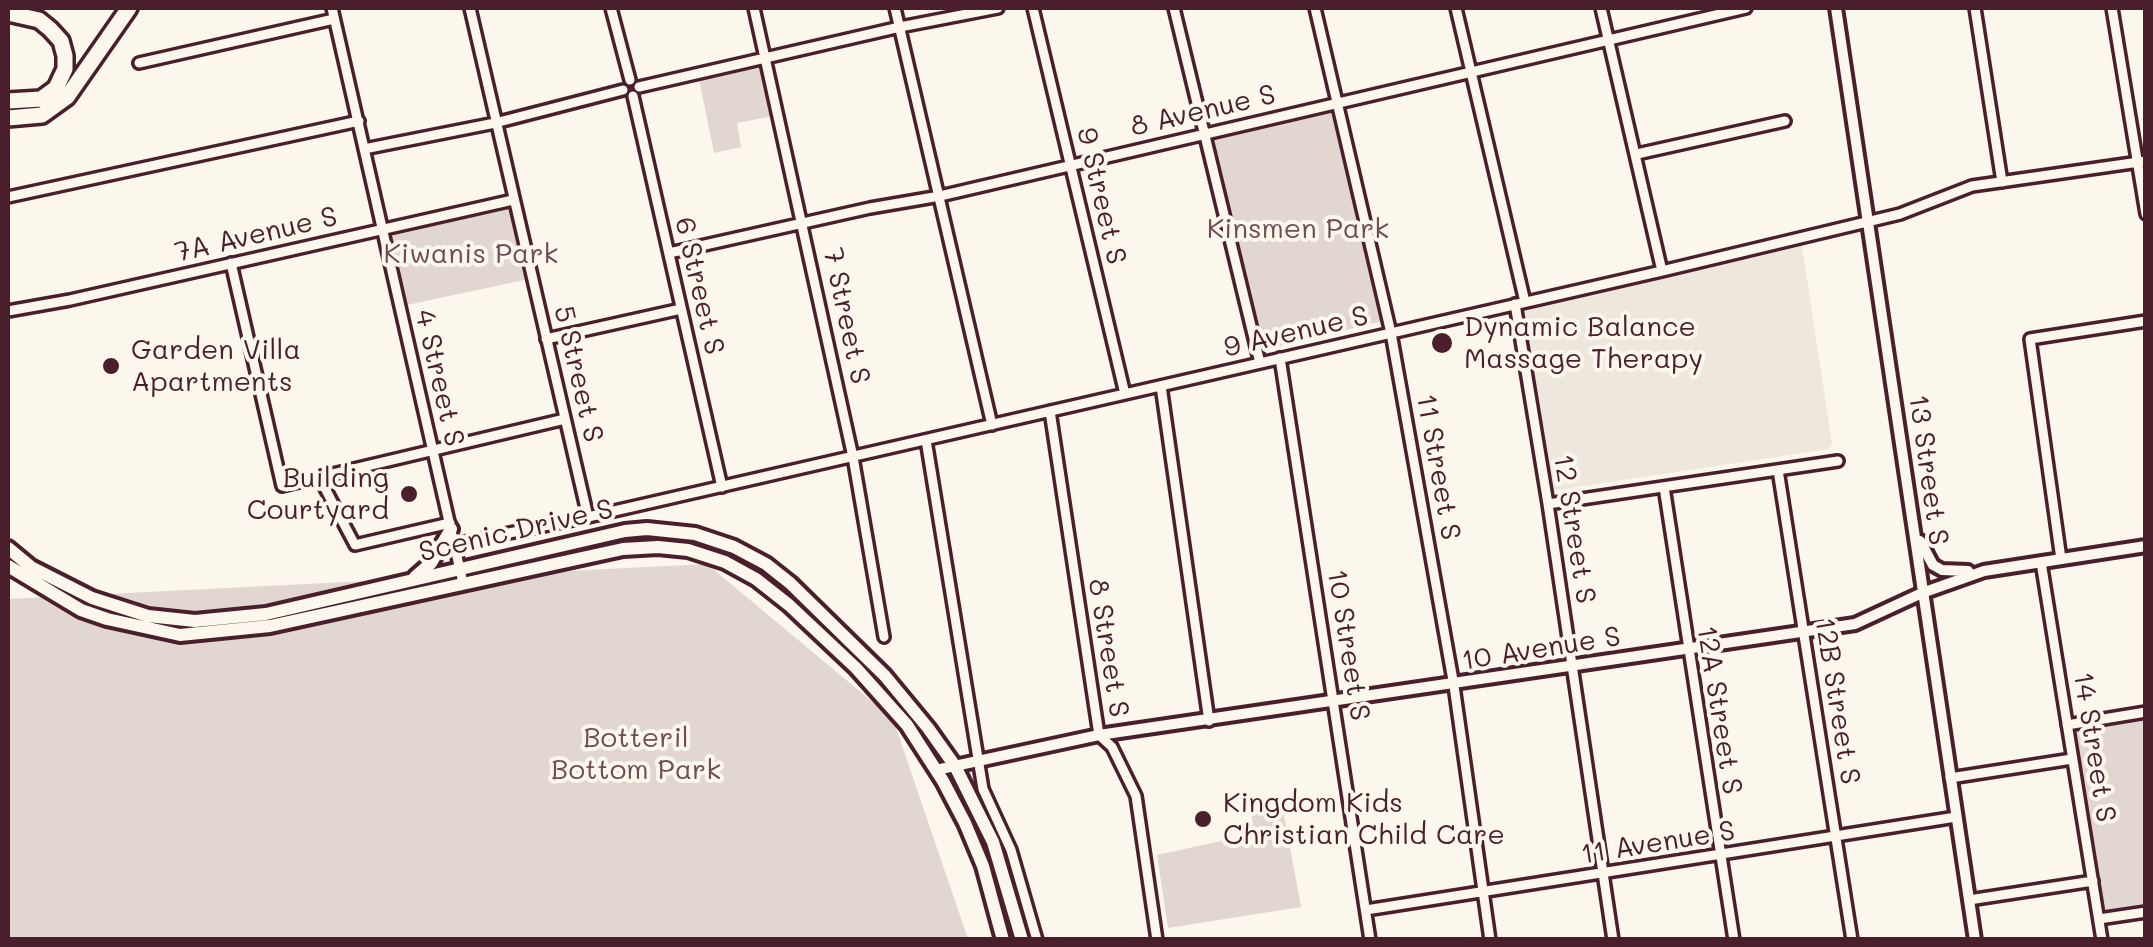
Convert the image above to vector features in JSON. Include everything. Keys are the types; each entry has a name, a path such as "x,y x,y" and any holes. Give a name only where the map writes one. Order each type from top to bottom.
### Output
{"highway":[{"path":"10,117 42,114 67,97 129,8"},
{"path":"8,13 39,20 50,28 61,41 65,56 56,88 41,99 8,102"}],"main road":[{"path":"414,579 431,563 450,526"},
{"name":"Scenic Drive S","path":"8,548 31,568 92,598 148,616 218,620 266,614 585,538 646,529 695,534 734,547 790,582 910,705 955,766 992,842 1022,940"},
{"name":"Scenic Drive S","path":"8,566 81,610 180,635 270,626 622,549 688,550 724,562 756,579 789,605 856,668 907,725 936,770 983,866 1003,940"}],"street":[{"name":"4 Street S","path":"332,8 463,583"},
{"name":"5 Street S","path":"470,8 588,518"},
{"path":"611,8 630,80 637,82 632,91"},
{"name":"7 Street S","path":"754,8 853,456 884,637"},
{"path":"895,8 992,425"},
{"path":"364,149 495,123 900,26 998,8"},
{"name":"9 Street S","path":"1033,8 1124,394"},
{"path":"1174,8 1260,363"},
{"name":"11 Street S","path":"1316,8 1391,333 1454,686 1490,940"},
{"name":"12 Street S","path":"1456,8 1520,303 1613,940"},
{"path":"1600,8 1662,270"},
{"name":"8 Avenue S","path":"670,253 940,196 1746,8"},
{"name":"13 Street S","path":"1836,8 1974,940"},
{"path":"1975,8 2002,182"},
{"path":"2112,8 2141,162 2146,214"},
{"path":"139,63 334,19"},
{"name":"6 Street S","path":"632,91 722,487"},
{"path":"8,197 358,121"},
{"path":"1637,154 1785,121"},
{"name":"9 Avenue S","path":"455,544 588,518 1662,270 1913,210 1966,188 2141,162"},
{"name":"7A Avenue S","path":"8,311 513,200"},
{"path":"230,263 282,486 565,419"},
{"path":"546,339 680,308"},
{"path":"2060,559 2030,339 2146,320"},
{"name":"10 Street S","path":"1280,358 1370,940"},
{"path":"1161,386 1209,721"},
{"name":"8 Street S","path":"1050,412 1099,736 1112,747 1136,796 1157,940"},
{"path":"926,440 984,788 1011,850 1038,940"},
{"path":"1548,504 1838,461"},
{"name":"12B Street S","path":"1778,470 1852,940"},
{"path":"319,477 355,545 450,526"},
{"name":"12A Street S","path":"1664,487 1734,940"},
{"path":"1915,526 1933,565 1942,570 1984,571"},
{"name":"10 Avenue S","path":"936,770 1099,736 1854,624 1922,593 1984,571 2146,546"},
{"name":"14 Street S","path":"2041,562 2102,940"},
{"path":"2068,725 2146,712"},
{"path":"1950,778 2072,759"},
{"name":"11 Avenue S","path":"1366,910 1956,817"},
{"path":"1969,900 2092,881"},
{"path":"2099,920 2146,912"}],"shaded area":[{"path":"1802,246 1832,444 1829,449 1551,491 1519,310"}],"green space":[{"path":"763,66 773,116 737,123 741,147 714,153 699,79"},
{"name":"Kinsmen Park","path":"1331,109 1382,321 1265,350 1213,137"},
{"name":"Kiwanis Park","path":"511,207 529,279 407,305 391,233"},
{"name":"Botteril Bottom Park","path":"707,564 893,719 968,939 8,940 8,599"},
{"path":"2145,715 2145,908 2104,915 2074,727"},
{"path":"1283,809 1301,907 1168,928 1157,855 1253,834 1252,816"}],"place":[{"name":"Dynamic Balance Massage Therapy","path":"1442,343"},
{"name":"Garden Villa Apartments","path":"111,366"},
{"name":"Building Courtyard","path":"409,494"},
{"name":"Kingdom Kids Christian Child Care","path":"1203,819"}]}
